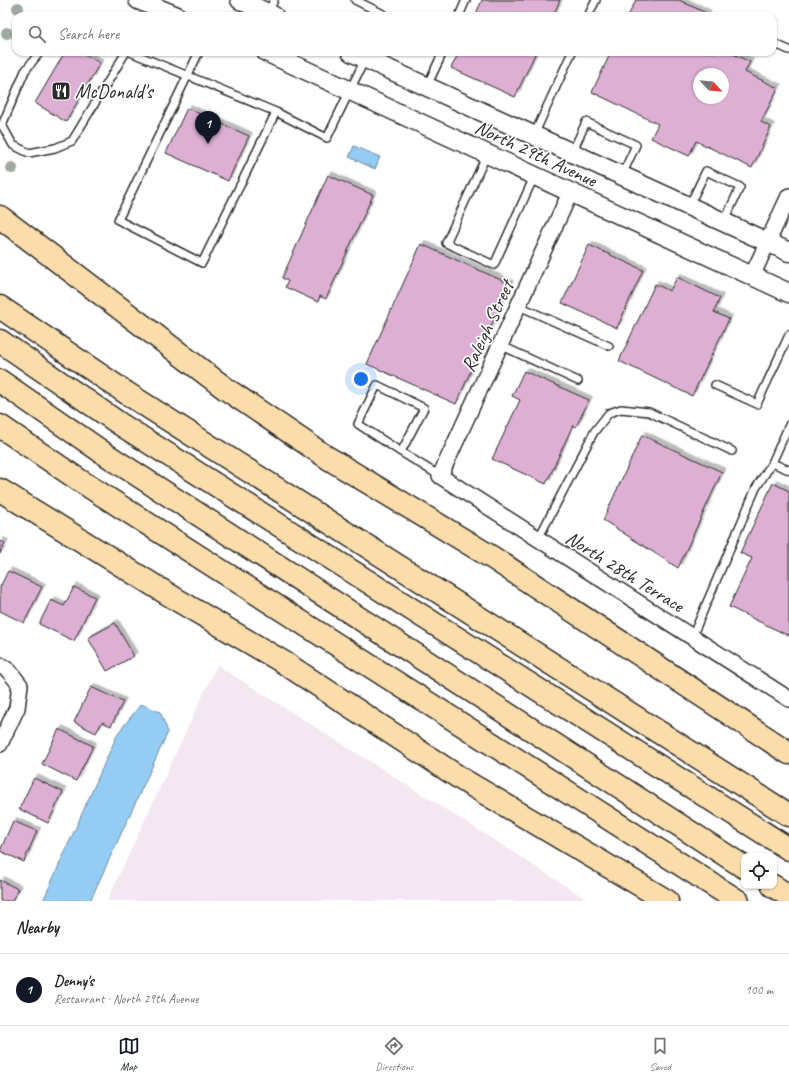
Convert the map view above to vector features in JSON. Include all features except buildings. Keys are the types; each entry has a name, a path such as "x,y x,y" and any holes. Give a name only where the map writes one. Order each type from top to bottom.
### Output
{"highway":[{"path":"0,217 232,393 328,458 493,558 789,753"},
{"path":"0,307 128,394 789,815"},
{"path":"0,341 120,424 789,849"},
{"path":"0,381 102,452 741,865"},
{"path":"0,426 79,480 738,901"},
{"path":"0,490 179,601 284,662 463,780 667,901"},
{"path":"777,888 789,896"}],"street":[{"path":"138,0 167,12"},
{"name":"North 29th Avenue","path":"275,56 534,177 789,293"},
{"name":"North 29th Avenue","path":"360,56 789,252"},
{"name":"Raleigh Street","path":"440,476 570,193"},
{"path":"752,276 789,196"},
{"name":"North 28th Terrace","path":"440,476 789,699"},
{"path":"0,665 9,671 20,685 17,708 0,744"}],"lane":[{"path":"355,0 379,12"},
{"path":"461,12 466,0"},
{"path":"590,12 596,0"},
{"path":"777,45 789,50"},
{"path":"37,56 25,71 2,125 13,145 29,153 55,148 72,140 124,56"},
{"path":"140,56 276,112 327,138 348,90 358,56"},
{"path":"197,56 189,76 118,220 202,263 276,112"},
{"path":"427,87 441,56"},
{"path":"534,136 570,56"},
{"path":"572,153 586,122 636,145 622,176"},
{"path":"487,154 446,243 494,265 534,177"},
{"path":"689,207 706,171 740,187 723,222"},
{"path":"519,306 609,346"},
{"path":"715,385 757,404 789,335"},
{"path":"500,345 578,381"},
{"path":"401,452 424,408 377,385 358,424 401,452 440,476"},
{"path":"538,539 594,432 609,414 620,409 649,412 732,451"},
{"path":"692,637 756,488 772,463 789,425"},
{"path":"772,463 789,470"}],"shaded area":[{"path":"217,665 502,845 589,901 107,901"}],"water":[{"path":"354,146 380,157 375,169 349,157"},
{"path":"141,704 160,712 168,732 90,901 43,901 118,733"}],"place":[{"name":"McDonald's","path":"61,91"},
{"name":"Denny's","path":"208,144"}]}
